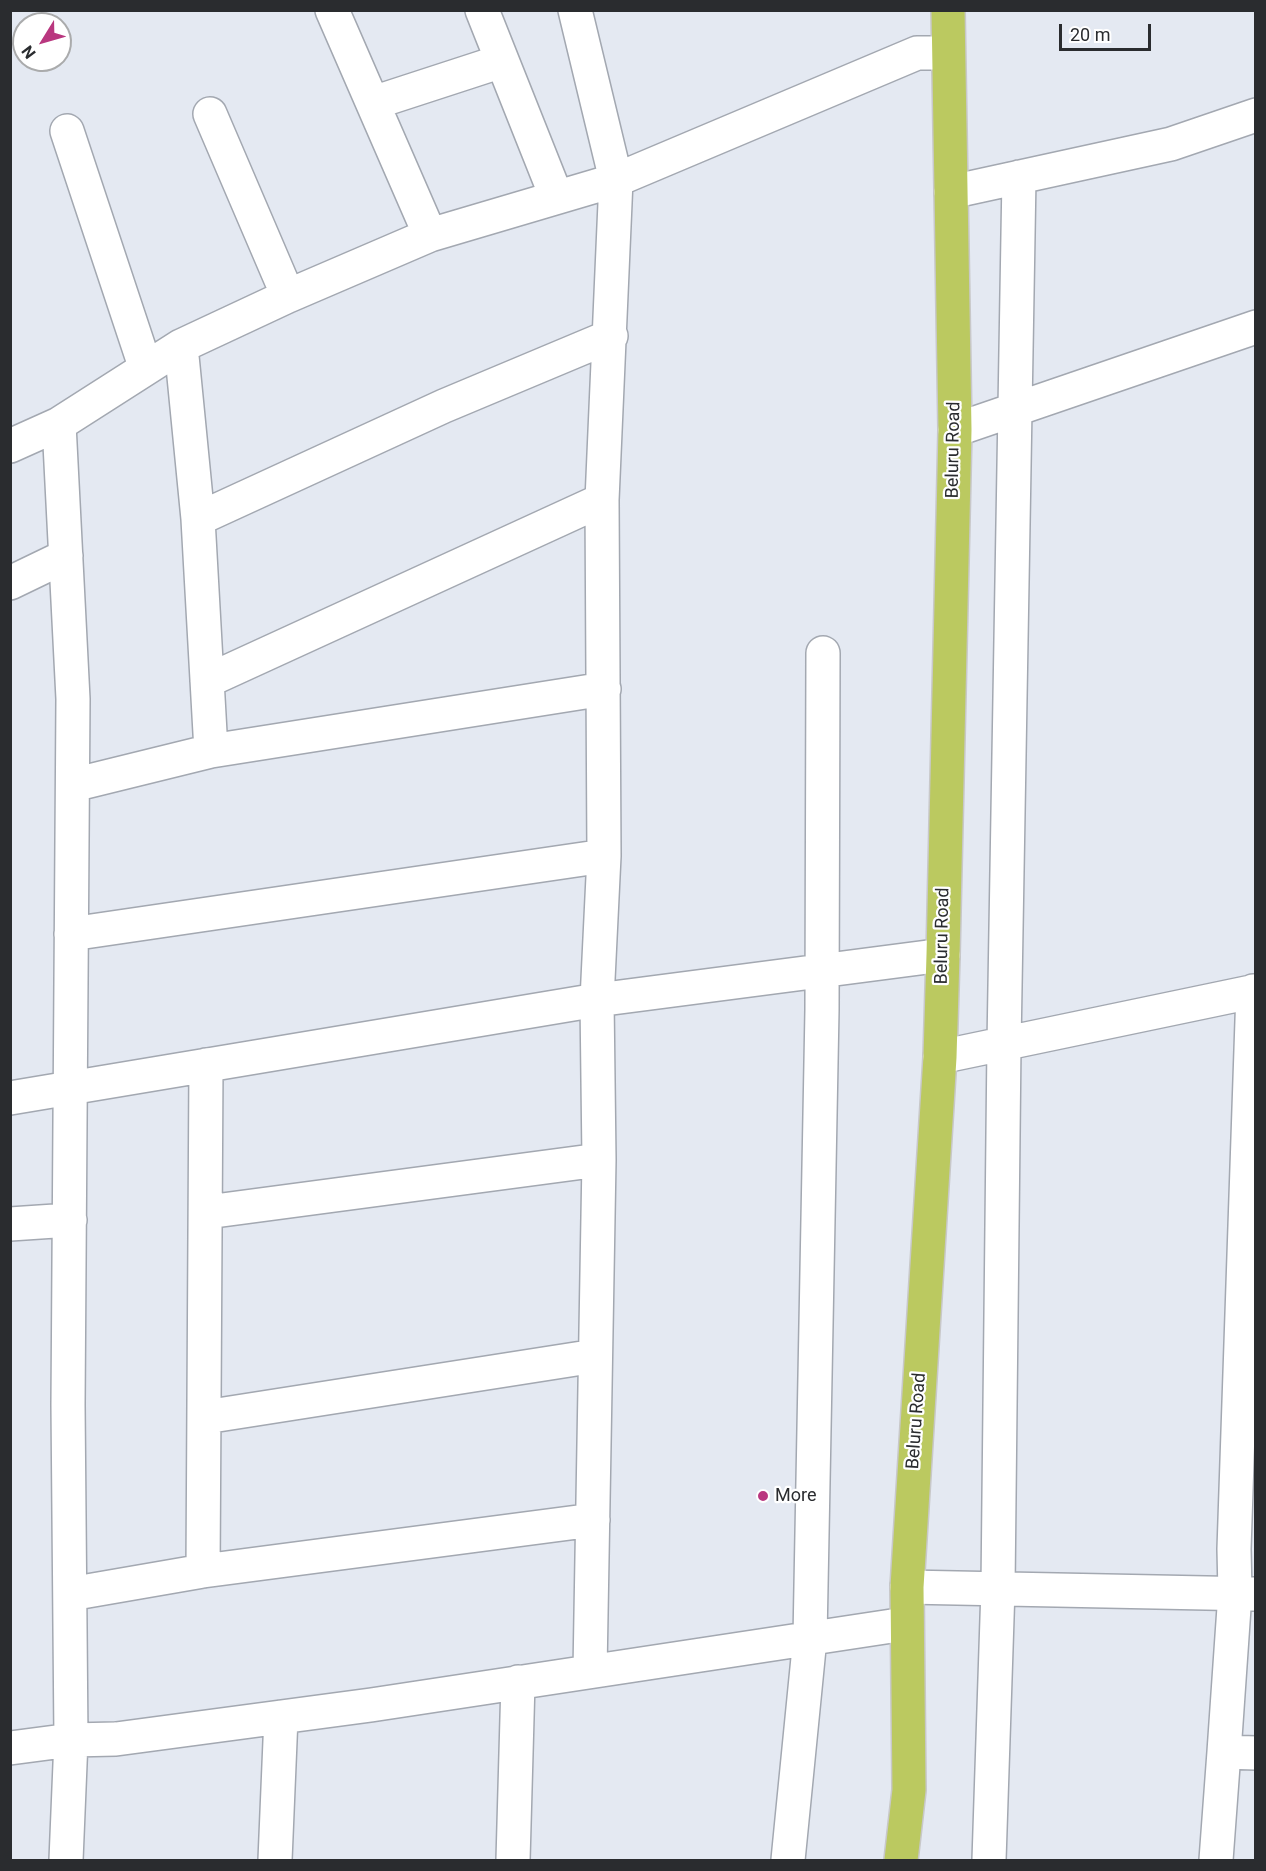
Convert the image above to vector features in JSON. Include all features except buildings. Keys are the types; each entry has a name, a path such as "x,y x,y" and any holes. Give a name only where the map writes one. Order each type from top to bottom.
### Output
{"highway":[{"name":"Beluru Road","path":"901,1860 909,1790 905,1624 940,1058 943,954 955,430 948,10"}],"street":[{"path":"332,10 430,235"},
{"path":"482,10 556,196"},
{"path":"574,10 616,180 611,336 602,500 604,856 597,1000 599,1160 590,1671"},
{"path":"10,446 59,424 145,366 181,346 288,296 430,235 616,180 917,53 948,53"},
{"path":"373,103 502,61"},
{"path":"210,114 288,296"},
{"path":"951,192 1170,144 1256,114"},
{"path":"67,131 145,366"},
{"path":"989,1860 998,1588 1004,1044 1019,177"},
{"path":"955,430 1256,327"},
{"path":"198,519 444,406 611,336"},
{"path":"181,346 198,519 211,751"},
{"path":"59,424 73,699 69,1220 71,1740 66,1860"},
{"path":"207,681 602,500"},
{"path":"10,583 66,556"},
{"path":"788,1860 810,1638 821,969 823,653"},
{"path":"73,785 211,751 604,690"},
{"path":"71,934 604,856"},
{"path":"10,1098 358,1038 597,1000 943,954"},
{"path":"940,1058 1254,991 1250,1316 1234,1549 1245,1593 1240,1753 1216,1860"},
{"path":"203,1571 207,1212 206,1065"},
{"path":"207,1212 599,1160"},
{"path":"10,1224 69,1220"},
{"path":"205,1417 595,1356"},
{"path":"70,1594 203,1571 592,1520"},
{"path":"907,1587 1245,1593"},
{"path":"10,1748 71,1740 116,1739 281,1717 905,1624"},
{"path":"513,1860 518,1682"},
{"path":"275,1860 281,1717"}],"place":[{"name":"More","path":"763,1496"}]}
